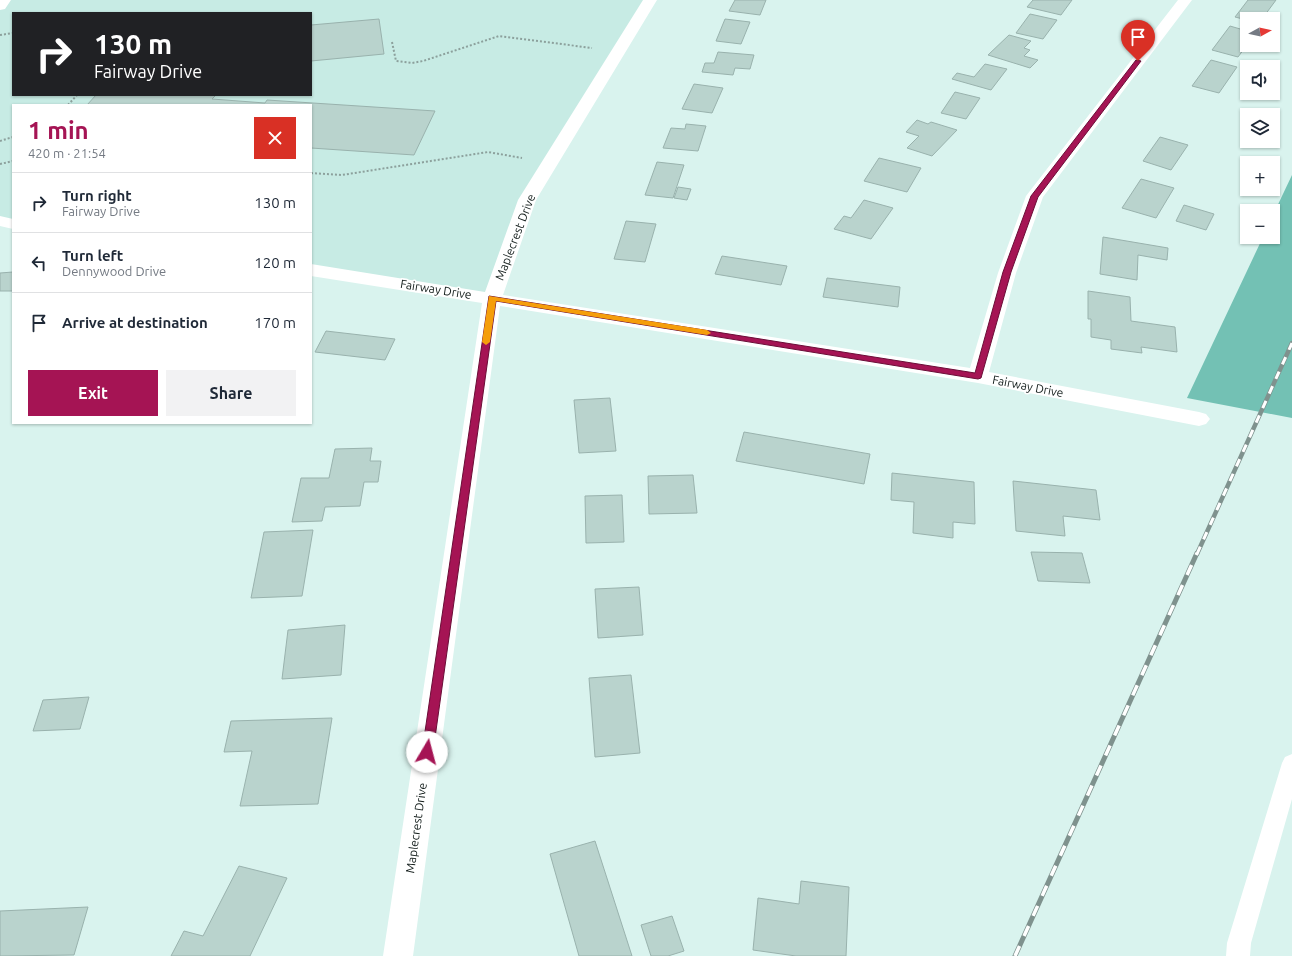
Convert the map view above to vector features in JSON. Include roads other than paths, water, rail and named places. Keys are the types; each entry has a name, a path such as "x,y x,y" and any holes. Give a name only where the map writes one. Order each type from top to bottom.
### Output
{"street":[{"path":"0,6 4,0"},
{"name":"Maplecrest Drive","path":"398,956 492,298 527,200 650,0"},
{"path":"978,376 1007,272 1035,196 1185,0"},
{"path":"0,222 12,224"},
{"name":"Fairway Drive","path":"312,270 978,376 1199,419"}],"lane":[{"path":"1238,956 1239,943 1292,763"}],"railway":[{"path":"1197,554 1292,343"},
{"path":"1015,956 1197,553"}]}
